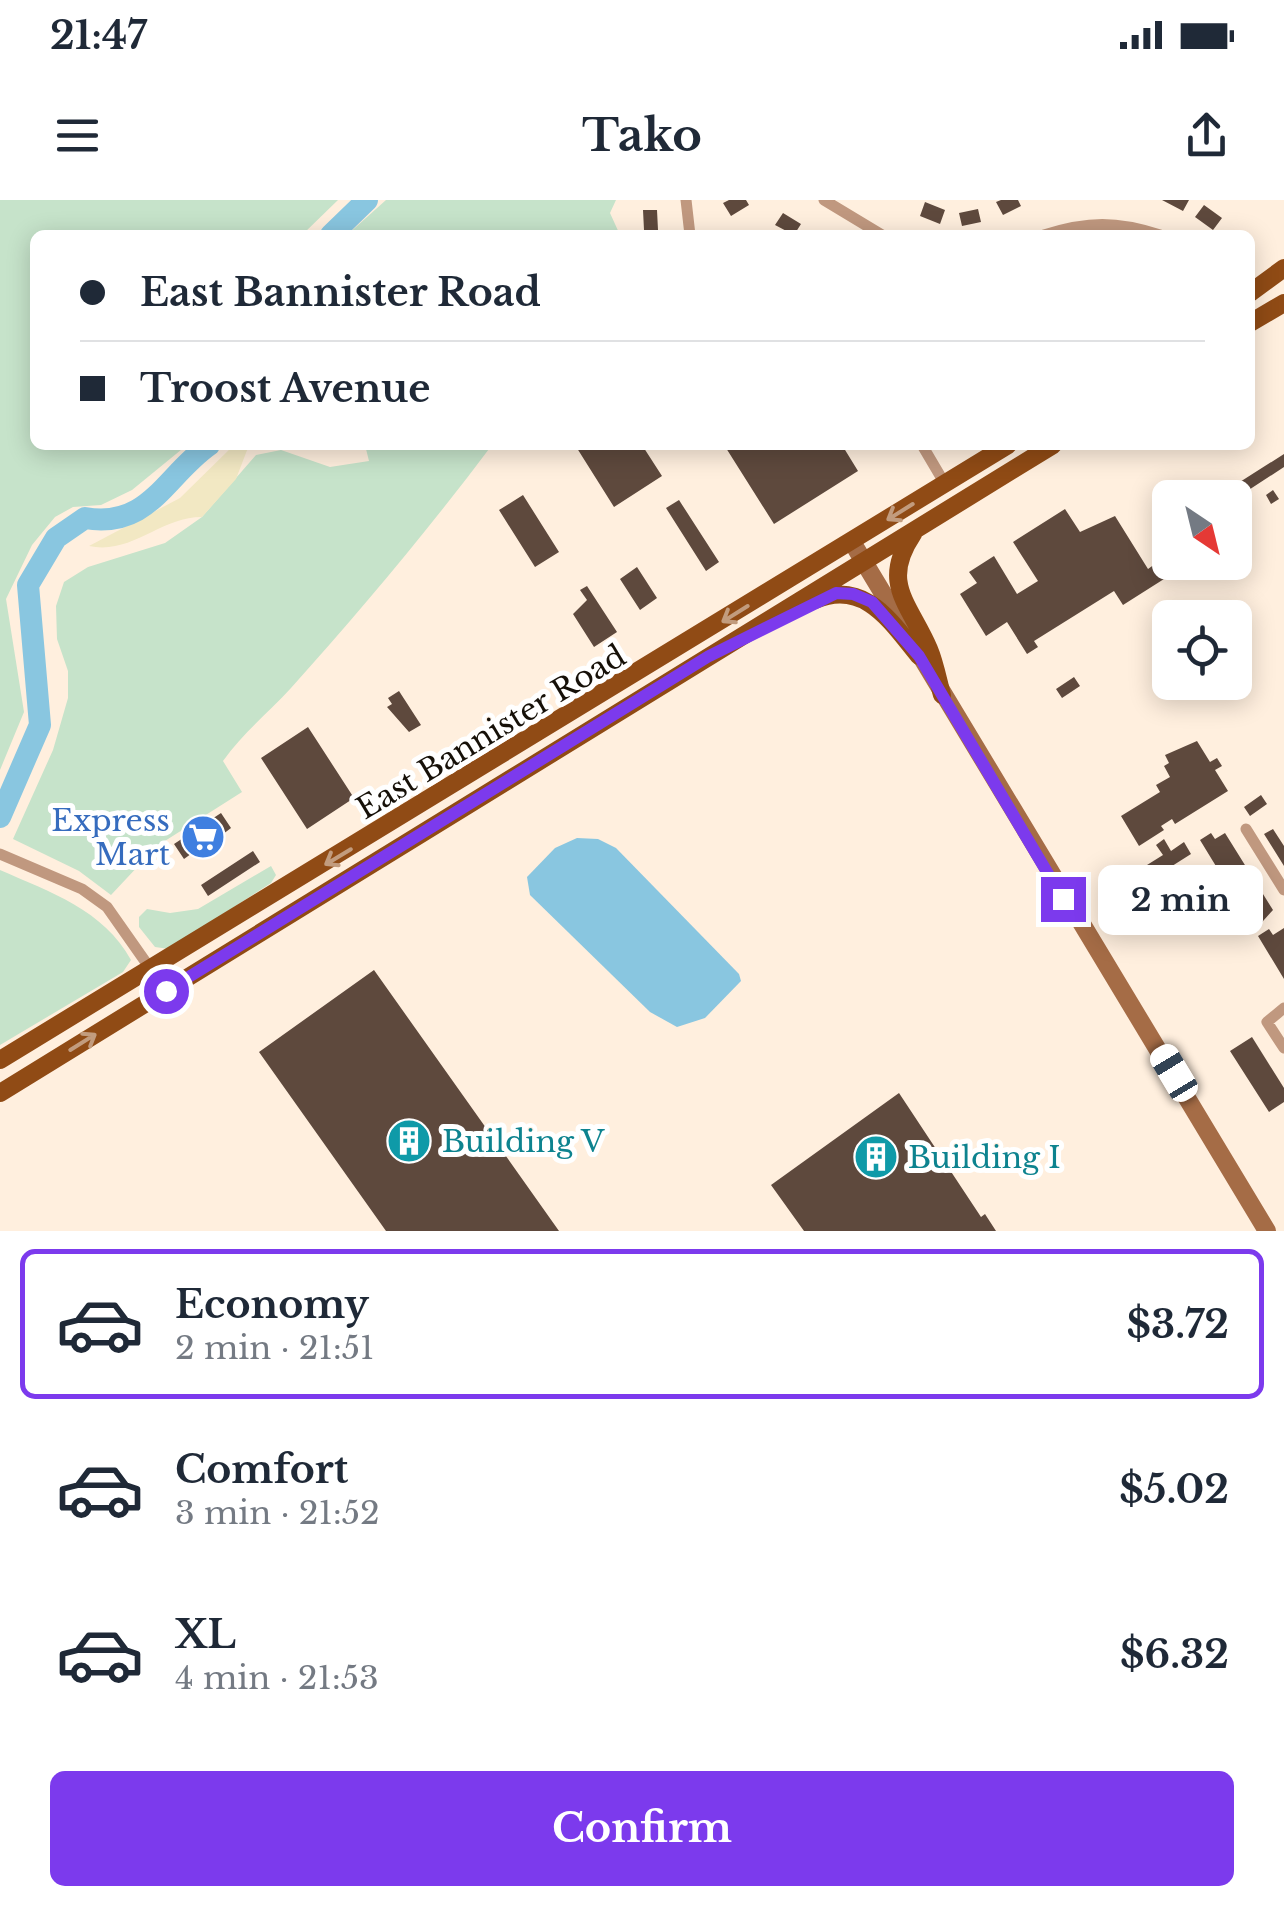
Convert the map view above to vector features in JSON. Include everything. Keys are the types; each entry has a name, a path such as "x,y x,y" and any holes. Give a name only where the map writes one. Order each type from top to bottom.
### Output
{"main road":[{"path":"1255,290 1284,268"},
{"path":"1255,291 1284,276"},
{"path":"1255,320 1284,303"},
{"name":"East Bannister Road","path":"0,1060 1000,450"},
{"name":"East Bannister Road","path":"0,1093 1044,450"},
{"path":"917,528 898,561 896,581 931,653 942,695"},
{"path":"852,542 1267,1231"},
{"path":"709,656 836,593 853,594 872,602 919,656"}],"street":[{"path":"686,200 689,230"},
{"path":"824,200 874,230"},
{"path":"1060,230 1082,223 1107,222 1140,230"},
{"path":"925,450 945,484"},
{"path":"1246,829 1284,890"},
{"path":"0,854 82,890 107,907 166,991"},
{"path":"1280,1010 1267,1022 1284,1048"}],"green space":[{"path":"0,200 338,200 307,230 30,230 30,450 181,450 132,490 101,505 73,507 55,517 32,545 6,599 24,712 0,770"},
{"path":"386,200 616,200 610,213 618,230 353,230"},
{"path":"281,450 330,467 369,461 366,450 488,450 369,599 223,761 242,792 157,846 111,895 79,871 13,839 53,750 68,698 68,671 57,639 56,606 64,582 88,567 165,543 202,517 256,455"},
{"path":"271,866 276,875 271,883 169,949 155,947 139,927 139,917 147,909 170,913 198,909"},
{"path":"0,870 91,915 120,943 131,960 123,972 0,1045"}],"sand":[{"path":"229,450 247,450 236,479 202,517 173,523 119,545 89,546 180,498"}],"water":[{"path":"577,838 598,839 616,848 739,974 741,981 705,1018 677,1027 650,1012 530,895 527,877 555,848"}],"building":[{"path":"746,200 749,205 731,216 723,203"},
{"path":"1018,200 1021,206 1003,215 996,202"},
{"path":"1162,200 1189,200 1183,211"},
{"path":"925,202 945,210 940,224 920,216"},
{"path":"1204,205 1222,218 1213,230 1195,217"},
{"path":"978,209 981,222 962,226 959,213"},
{"path":"643,210 657,210 658,230 644,230"},
{"path":"783,213 801,224 797,230 775,225"},
{"path":"578,450 645,450 662,476 614,507"},
{"path":"727,450 845,450 858,471 774,524"},
{"path":"1284,454 1284,467 1252,488 1252,480 1243,480"},
{"path":"1273,490 1279,499 1271,504 1266,495"},
{"path":"523,495 559,552 535,567 499,510"},
{"path":"679,500 719,562 706,571 666,508"},
{"path":"1065,509 1080,532 1115,516 1148,569 1152,566 1152,580 1162,580 1123,605 1114,591 1034,641 1038,647 1027,654 1007,622 986,636 960,594 977,583 969,572 994,556 1017,594 1038,581 1013,542"},
{"path":"637,567 657,598 640,610 620,579"},
{"path":"587,586 617,632 594,647 573,614 587,600 580,590"},
{"path":"1074,677 1080,686 1062,698 1056,689"},
{"path":"399,691 421,725 409,732 387,707 392,704 388,698"},
{"path":"308,727 354,798 307,829 261,758"},
{"path":"1197,741 1210,762 1217,758 1222,766 1215,770 1228,791 1175,824 1172,819 1161,826 1164,830 1139,846 1121,816 1160,792 1156,785 1170,777 1164,766 1169,763 1165,755"},
{"path":"1261,795 1267,804 1250,816 1244,807"},
{"name":"Express Mart","path":"221,813 231,828 184,859 174,844"},
{"path":"1273,829 1284,846 1284,866 1264,834"},
{"path":"1211,833 1215,839 1225,833 1273,910 1255,930 1200,840"},
{"path":"1164,839 1171,851 1184,842 1191,854 1139,887 1131,875 1163,855 1156,845"},
{"path":"253,851 260,862 208,896 201,885"},
{"path":"1284,928 1284,979 1258,936 1269,929 1273,935"},
{"name":"Building V","path":"374,970 559,1231 386,1231 259,1052"},
{"path":"1252,1037 1284,1088 1284,1102 1269,1112 1230,1051"},
{"name":"Building I","path":"899,1093 981,1217 985,1214 996,1231 804,1231 771,1185"}],"waterway":[{"path":"336,230 367,200"},
{"path":"0,817 40,725 28,585 56,538 85,518 125,516 141,508 203,450"}],"place":[{"name":"Express Mart","path":"203,837"},
{"name":"Building V","path":"409,1141"},
{"name":"Building I","path":"876,1157"}],"route":[{"path":"166,991 709,656 754,637 818,598 836,593 853,594 872,602 919,656 1063,899"}]}
